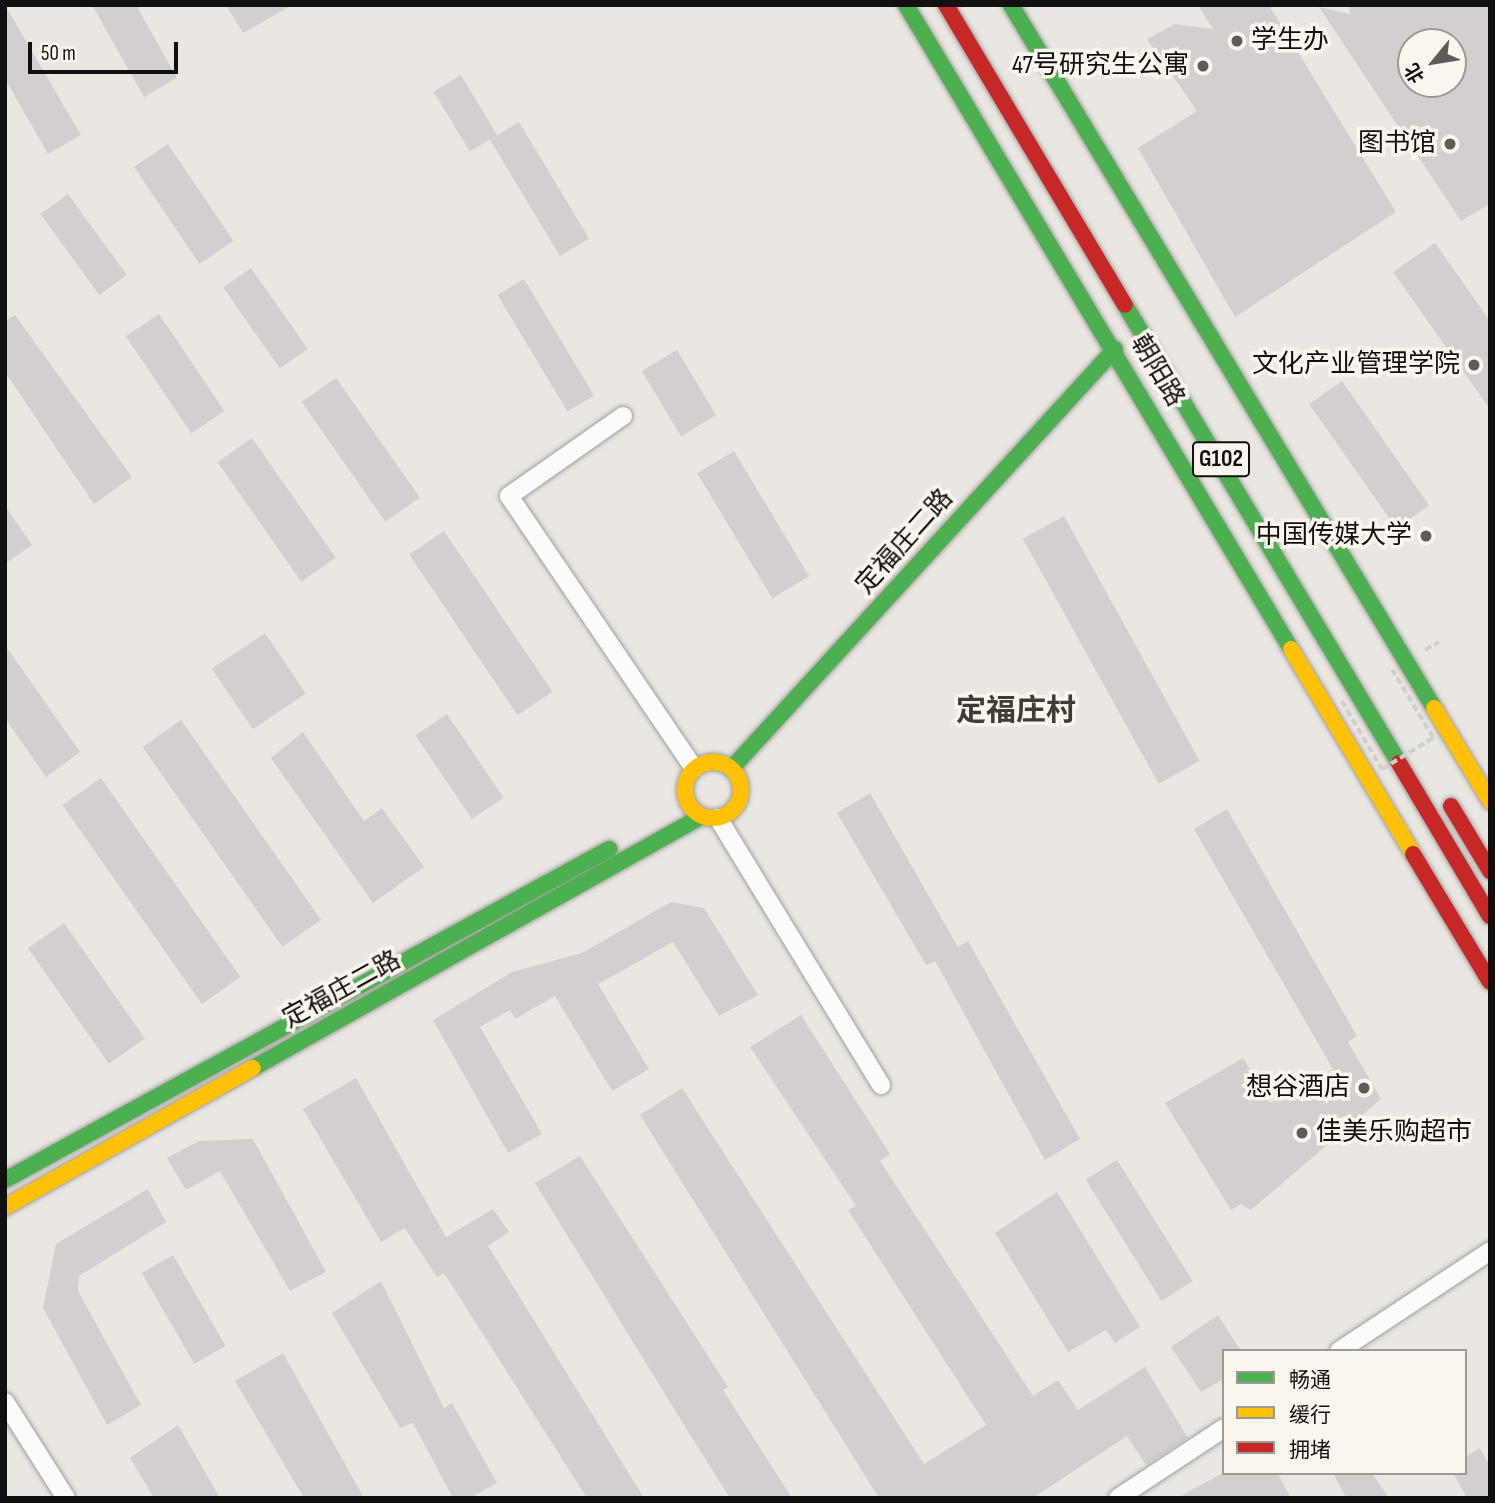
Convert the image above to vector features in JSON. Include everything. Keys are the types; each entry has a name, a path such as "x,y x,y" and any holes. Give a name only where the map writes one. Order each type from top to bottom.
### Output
{"main road":[{"name":"朝阳路","path":"906,5 1115,349 1490,982"},
{"name":"朝阳路","path":"946,5 1490,916"},
{"path":"1011,5 1490,801"},
{"name":"定福庄二路","path":"5,1207 739,799 731,769 1115,349"},
{"path":"710,817 689,806 685,789 694,768 716,762 731,769"},
{"path":"1440,787 1490,871"},
{"name":"定福庄二路","path":"5,1180 689,806"}],"street":[{"path":"623,416 509,496 694,768"},
{"path":"710,817 881,1085"},
{"path":"1342,1349 1490,1251"},
{"path":"5,1402 66,1498"},
{"path":"1118,1498 1222,1429"}],"path":[{"path":"1342,701 1382,769 1423,745 1433,738 1392,670"}],"building":[{"path":"5,5 81,135 48,154 5,79"},
{"path":"92,5 136,5 177,78 144,97"},
{"path":"226,5 292,5 243,33"},
{"path":"1198,5 1269,5 1396,212 1235,317 1138,148 1197,111 1147,39 1175,24 1213,29"},
{"name":"图书馆","path":"1349,5 1490,5 1490,204 1461,221 1319,7 1350,14"},
{"path":"461,75 497,135 470,151 434,91"},
{"path":"519,122 589,239 560,256 490,140"},
{"path":"168,144 233,241 199,264 134,167"},
{"path":"68,194 127,275 99,295 40,214"},
{"name":"文化产业管理学院","path":"1435,243 1490,321 1490,409 1393,272"},
{"path":"251,268 308,349 280,369 223,288"},
{"path":"524,279 594,396 567,412 497,295"},
{"path":"159,314 224,411 191,433 126,336"},
{"path":"15,315 132,477 94,504 5,372 5,321"},
{"path":"677,350 716,415 681,436 642,371"},
{"path":"336,378 420,498 385,522 302,402"},
{"path":"1342,381 1429,506 1396,528 1309,404"},
{"path":"252,438 336,558 301,582 218,462"},
{"path":"734,451 809,576 772,598 697,473"},
{"path":"5,506 32,545 5,564"},
{"path":"1064,516 1200,761 1159,784 1023,539"},
{"path":"444,531 552,692 518,715 409,554"},
{"path":"265,633 306,694 253,729 212,669"},
{"path":"5,645 80,752 46,777 5,718"},
{"path":"447,714 503,798 472,819 415,735"},
{"path":"181,720 321,920 282,947 142,747"},
{"path":"303,732 364,821 382,808 424,867 373,903 271,758"},
{"path":"101,778 240,977 202,1004 62,805"},
{"path":"870,793 958,947 968,941 1080,1139 1045,1160 935,961 926,965 837,813"},
{"path":"1227,809 1357,1036 1348,1042 1381,1099 1251,1210 1241,1204 1231,1210 1165,1103 1243,1058 1270,1103 1333,1069 1194,829"},
{"path":"671,902 704,908 758,995 719,1016 673,942 598,984 649,1069 612,1091 555,996 515,1019 510,1010 480,1027 542,1134 508,1153 433,1020 512,972 582,953"},
{"path":"64,923 145,1039 109,1064 28,948"},
{"path":"801,1015 890,1154 880,1161 1033,1396 1058,1380 1078,1410 1145,1367 1188,1438 1146,1465 1127,1436 1033,1498 879,1498 640,1115 682,1088 924,1464 986,1425 848,1210 856,1206 750,1047"},
{"path":"356,1078 446,1237 493,1209 509,1232 488,1246 644,1498 587,1498 444,1273 437,1277 405,1228 381,1242 303,1109"},
{"path":"253,1139 326,1272 290,1291 220,1171 186,1190 167,1158 199,1141"},
{"path":"580,1156 728,1387 723,1390 792,1498 730,1498 689,1433 535,1183"},
{"path":"1117,1160 1193,1281 1161,1301 1086,1180"},
{"path":"148,1189 166,1222 79,1276 78,1291 141,1405 107,1425 43,1308 56,1244"},
{"path":"1057,1192 1140,1327 1115,1343 1106,1330 1068,1352 995,1233"},
{"path":"173,1255 226,1346 194,1364 142,1273"},
{"path":"381,1281 444,1408 452,1403 497,1483 470,1498 453,1498 413,1423 400,1428 332,1313"},
{"path":"1218,1315 1240,1349 1222,1349 1222,1380 1201,1392 1171,1347"},
{"path":"283,1353 364,1498 304,1498 235,1381"},
{"path":"178,1425 220,1498 154,1498 130,1458"},
{"path":"1480,1448 1490,1466 1490,1498 1467,1498 1454,1475 1467,1475 1467,1456"},
{"path":"1222,1474 1278,1475 1291,1498 1177,1498"},
{"path":"1334,1475 1373,1475 1389,1498 1346,1498"}],"traffic: fast":[{"path":"906,5 1291,649"},
{"path":"1011,5 1434,708"},
{"path":"1125,305 1399,763"},
{"path":"731,769 1115,349"},
{"path":"253,1068 702,816"},
{"path":"5,1180 609,849"}],"traffic: slow":[{"path":"1291,649 1413,854"},
{"path":"1434,708 1490,801"},
{"path":"708,762 718,762 733,770 739,779 741,790 739,801 733,810 718,818 708,818 690,806 685,795 685,785 697,767 708,762"},
{"path":"5,1207 253,1068"}],"traffic: jam":[{"path":"946,5 1125,305"},
{"path":"1399,763 1490,916"},
{"path":"1451,806 1490,871"},
{"path":"1413,854 1490,982"}],"place":[{"name":"学生办","path":"1237,41"},
{"name":"47号研究生公寓","path":"1203,66"},
{"name":"图书馆","path":"1450,144"},
{"name":"文化产业管理学院","path":"1474,365"},
{"name":"中国传媒大学","path":"1426,536"},
{"name":"想谷酒店","path":"1364,1088"},
{"name":"佳美乐购超市","path":"1302,1133"}],"district":[{"name":"定福庄村","path":"1016,711"}]}
